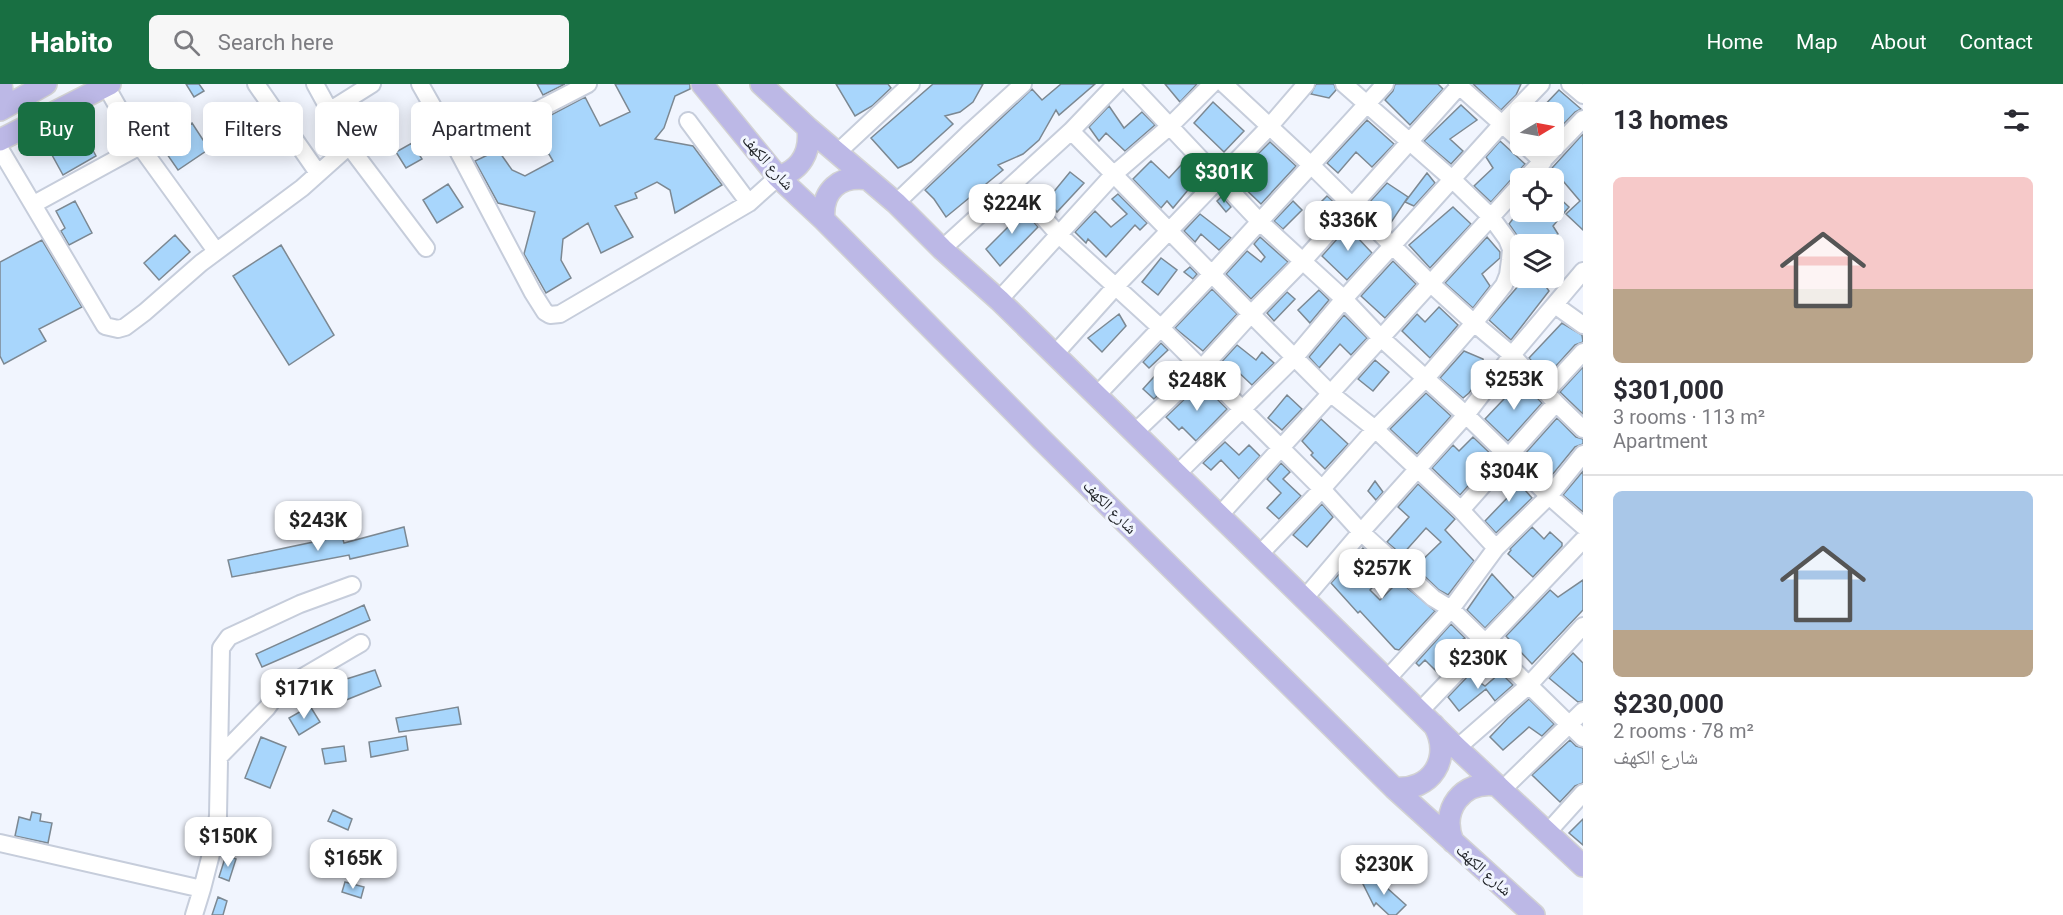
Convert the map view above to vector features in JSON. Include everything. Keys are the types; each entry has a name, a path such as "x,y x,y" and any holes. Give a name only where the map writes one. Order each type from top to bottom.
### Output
{"main road":[{"path":"0,108 3,97 1,84"},
{"path":"0,108 46,84"},
{"name":"شارع الكهف","path":"702,84 778,177 824,220 1066,464 1394,788 1528,913"},
{"path":"0,140 108,85"},
{"path":"769,86 808,128 896,203 942,249 999,300 1457,748 1583,866"},
{"path":"778,177 787,175 801,163 808,146 808,128"},
{"path":"824,220 826,198 835,186 848,178 868,179"},
{"path":"1394,788 1417,786 1430,777 1435,770 1441,755 1440,739 1427,718"},
{"path":"1453,842 1449,818 1460,796 1473,787 1489,784 1499,788"}],"street":[{"path":"256,84 318,173"},
{"path":"315,84 324,102"},
{"path":"343,102 372,84"},
{"path":"420,84 430,102"},
{"path":"552,103 588,84"},
{"path":"837,153 911,84"},
{"path":"896,203 1023,84"},
{"path":"942,249 1071,131 1116,84"},
{"path":"1130,84 1260,222 1583,526"},
{"path":"999,300 1113,175 1169,127 1212,84"},
{"path":"1224,84 1311,165 1430,283 1512,355 1583,429"},
{"path":"1054,355 1116,286 1269,127 1306,84"},
{"path":"1259,555 1322,489 1374,429 1426,378 1474,323 1504,285 1508,275 1511,249 1507,239 1491,217 1452,179 1344,84"},
{"path":"1096,396 1211,275 1385,84"},
{"path":"1177,474 1294,357 1452,179 1541,84"},
{"path":"1570,84 1583,95"},
{"path":"108,85 117,102"},
{"path":"1134,433 1201,369 1303,261 1459,85 1510,131"},
{"path":"1537,168 1583,119"},
{"path":"688,121 749,203"},
{"path":"1071,131 1330,393 1374,429 1461,510 1496,548"},
{"path":"0,149 105,326 118,329 125,327 216,251 302,188 338,156"},
{"path":"34,204 122,156"},
{"path":"147,156 216,251"},
{"path":"356,156 426,249"},
{"path":"461,156 533,293 545,312 550,315 560,314 749,203 778,177"},
{"path":"1537,156 1543,162"},
{"path":"1014,184 1058,234 1161,328 1322,489 1361,532 1434,598 1450,609 1583,738"},
{"path":"1219,516 1510,196"},
{"path":"1304,599 1466,415 1512,355 1583,271"},
{"path":"1555,305 1583,325"},
{"path":"1461,510 1508,456 1583,352"},
{"path":"1387,679 1450,609 1496,548 1549,496 1583,454"},
{"path":"1427,718 1485,644 1583,540"},
{"path":"194,915 212,854 218,816 221,648 229,637 300,604 352,585"},
{"path":"1457,748 1528,686 1580,635"},
{"path":"219,757 267,708 279,691 361,643"},
{"path":"1499,788 1570,726 1583,711"},
{"path":"1548,833 1583,793"},
{"path":"0,843 202,889"}],"building":[{"path":"186,84 199,84 204,91 194,97"},
{"path":"537,84 565,84 543,95"},
{"path":"615,84 690,84 690,89 675,96 664,128 655,139 693,146 722,185 675,213 670,190 657,182 635,193 637,198 615,206 633,237 601,253 588,223 563,239 561,260 571,278 546,293 524,254 535,212 498,203 475,161 485,156 502,156 512,170 525,176 553,161 550,156 552,156 552,114 585,97 600,126 630,112"},
{"path":"836,84 888,84 891,88 872,106 855,116"},
{"path":"933,84 983,84 973,102 960,112 945,116 953,124 911,162 898,168 871,138"},
{"path":"1061,84 1095,84 1059,115 1056,110 1039,140 1023,154 998,165 1003,170 946,217 925,190 1032,89 1042,100"},
{"path":"1165,84 1197,84 1180,102"},
{"path":"1316,84 1334,84 1336,90 1329,98 1311,94"},
{"path":"1395,84 1438,84 1443,89 1410,125 1385,100 1393,91"},
{"path":"1473,84 1521,84 1516,95 1501,110"},
{"path":"1559,90 1581,109 1564,124 1564,102 1548,102"},
{"path":"1213,102 1244,131 1224,152 1194,123"},
{"path":"1461,105 1477,120 1450,139 1463,151 1451,164 1424,141"},
{"path":"1109,106 1124,128 1142,112 1155,125 1125,151 1106,133 1099,141 1089,127"},
{"path":"1367,120 1394,144 1372,167 1356,152 1338,173 1327,163"},
{"path":"191,124 203,140 203,153 178,170 168,156 191,156"},
{"path":"1583,134 1583,230 1566,214 1580,201 1564,182 1564,168 1552,168"},
{"path":"1500,141 1510,150 1510,156 1516,156 1525,164 1521,168 1510,168 1510,181 1491,202 1474,186 1493,168 1486,157"},
{"path":"1270,142 1296,166 1261,204 1234,178"},
{"path":"411,144 411,156 420,156 422,159 406,168 398,156 399,150"},
{"path":"95,154 96,156 63,175 53,156 95,156"},
{"path":"1151,161 1169,178 1182,164 1193,172 1193,184 1173,208 1167,201 1161,208 1133,179"},
{"path":"1070,172 1084,183 1057,212 1047,200"},
{"path":"1427,173 1435,183 1414,206 1405,202"},
{"path":"1387,183 1408,197 1390,224 1367,205"},
{"path":"448,184 463,207 437,223 423,200"},
{"path":"1118,194 1147,223 1140,230 1135,225 1106,257 1088,239 1086,243 1075,232 1095,211 1111,227 1127,214 1112,199"},
{"path":"1222,196 1231,207 1226,212 1217,201"},
{"path":"1327,196 1338,206 1323,223 1315,208"},
{"path":"1013,198 1038,227 1000,266 986,249 1018,217 1007,204"},
{"path":"75,201 92,233 69,245 61,231 65,228 56,211"},
{"path":"1293,201 1302,210 1283,229 1274,221"},
{"path":"1564,202 1569,207 1564,213"},
{"path":"1453,207 1471,224 1430,268 1409,245"},
{"path":"1200,214 1231,238 1219,250 1201,234 1195,242 1184,231"},
{"path":"1353,221 1361,230 1356,236 1372,253 1347,280 1322,256"},
{"path":"1510,222 1556,222 1553,226 1558,234 1516,234 1509,224"},
{"path":"175,235 190,252 159,280 144,263"},
{"path":"1260,237 1288,262 1251,299 1226,274 1247,251 1261,262 1265,257 1254,244"},
{"path":"1487,237 1500,252 1500,258 1482,274 1490,286 1473,308 1445,283"},
{"path":"42,240 82,307 39,329 46,341 4,364 0,356 0,262"},
{"path":"281,245 334,335 289,365 233,276"},
{"path":"1161,258 1177,270 1158,295 1142,282"},
{"path":"1393,261 1416,284 1385,318 1361,296"},
{"path":"1190,267 1197,274 1193,279 1184,272"},
{"path":"1516,288 1547,288 1549,291 1511,340 1489,320"},
{"path":"1212,289 1237,314 1203,351 1175,328"},
{"path":"1319,290 1329,300 1310,323 1298,310"},
{"path":"1287,292 1295,299 1274,321 1267,313"},
{"path":"1439,307 1458,325 1430,358 1402,331 1417,314 1425,322"},
{"path":"1119,314 1126,326 1102,352 1088,338"},
{"path":"1344,315 1367,338 1351,355 1340,344 1319,368 1309,357"},
{"path":"1562,323 1582,335 1583,342 1575,345 1546,377 1529,358"},
{"path":"1161,343 1168,350 1149,368 1143,362"},
{"path":"1237,345 1256,360 1262,352 1274,363 1252,385 1234,368 1226,378 1216,368"},
{"path":"1464,351 1483,359 1485,373 1463,398 1440,378"},
{"path":"1375,360 1389,372 1373,391 1358,379"},
{"path":"1583,367 1583,414 1560,392"},
{"path":"1161,369 1173,381 1154,399 1143,389"},
{"path":"1521,381 1542,403 1508,441 1485,419"},
{"path":"1201,383 1227,409 1196,441 1182,427 1179,430 1166,417"},
{"path":"1426,393 1451,416 1417,454 1390,429"},
{"path":"1287,395 1302,409 1282,430 1268,418"},
{"path":"1557,418 1576,437 1583,439 1583,444 1575,447 1548,480 1523,456"},
{"path":"1321,419 1348,444 1325,469 1311,455 1313,453 1302,441"},
{"path":"1473,437 1494,457 1460,495 1432,468 1453,445 1459,451"},
{"path":"1225,442 1239,455 1249,445 1260,456 1239,479 1221,460 1211,470 1203,463"},
{"path":"1281,463 1290,472 1283,479 1301,496 1279,519 1267,508 1281,493 1267,479"},
{"path":"1583,471 1583,512 1563,495"},
{"path":"1509,472 1532,498 1496,533 1485,521 1509,496 1497,485"},
{"path":"1375,481 1383,492 1376,500 1368,491"},
{"path":"1418,484 1455,519 1445,530 1474,561 1448,595 1439,590 1415,567 1441,542 1426,528 1402,555 1387,542 1409,517 1398,507"},
{"path":"1322,504 1333,517 1307,547 1293,535"},
{"path":"404,527 408,546 350,559 349,555 232,577 228,560 342,536 344,543"},
{"path":"1532,527 1544,539 1550,532 1562,543 1562,546 1533,577 1508,554 1510,549"},
{"path":"1363,548 1388,571 1370,590 1380,600 1399,581 1435,611 1399,650 1395,649 1360,611 1358,613 1331,583"},
{"path":"1492,574 1514,598 1485,628 1467,610"},
{"path":"1583,580 1583,610 1532,664 1506,636 1550,590 1558,597"},
{"path":"364,605 370,620 262,667 256,654"},
{"path":"1451,624 1465,638 1449,648 1458,656 1440,675 1425,660 1419,666 1416,663"},
{"path":"1573,653 1583,663 1583,701 1578,702 1549,678"},
{"path":"375,670 381,686 346,700 337,682"},
{"path":"1499,674 1513,685 1495,701 1486,689 1459,711 1448,697 1469,675 1485,686"},
{"path":"1529,699 1554,724 1542,736 1529,727 1503,750 1490,737"},
{"path":"310,706 320,722 299,735 289,718"},
{"path":"458,707 461,724 399,732 396,718"},
{"path":"406,736 408,750 371,757 369,742"},
{"path":"261,737 286,747 270,788 245,778"},
{"path":"1570,740 1576,746 1583,748 1583,783 1575,786 1560,802 1532,775"},
{"path":"344,746 346,761 325,764 322,749"},
{"path":"333,810 352,819 348,830 328,821"},
{"path":"32,812 41,814 40,821 52,823 48,843 15,836 19,817 30,820"},
{"path":"1583,819 1583,845 1569,833"},
{"path":"226,855 236,859 229,881 219,877"},
{"path":"1379,876 1389,882 1386,887 1406,905 1396,915 1389,915 1376,903 1374,906 1363,884"},
{"path":"345,882 364,887 361,898 342,892"},
{"path":"218,897 227,901 223,915 212,915"}]}
